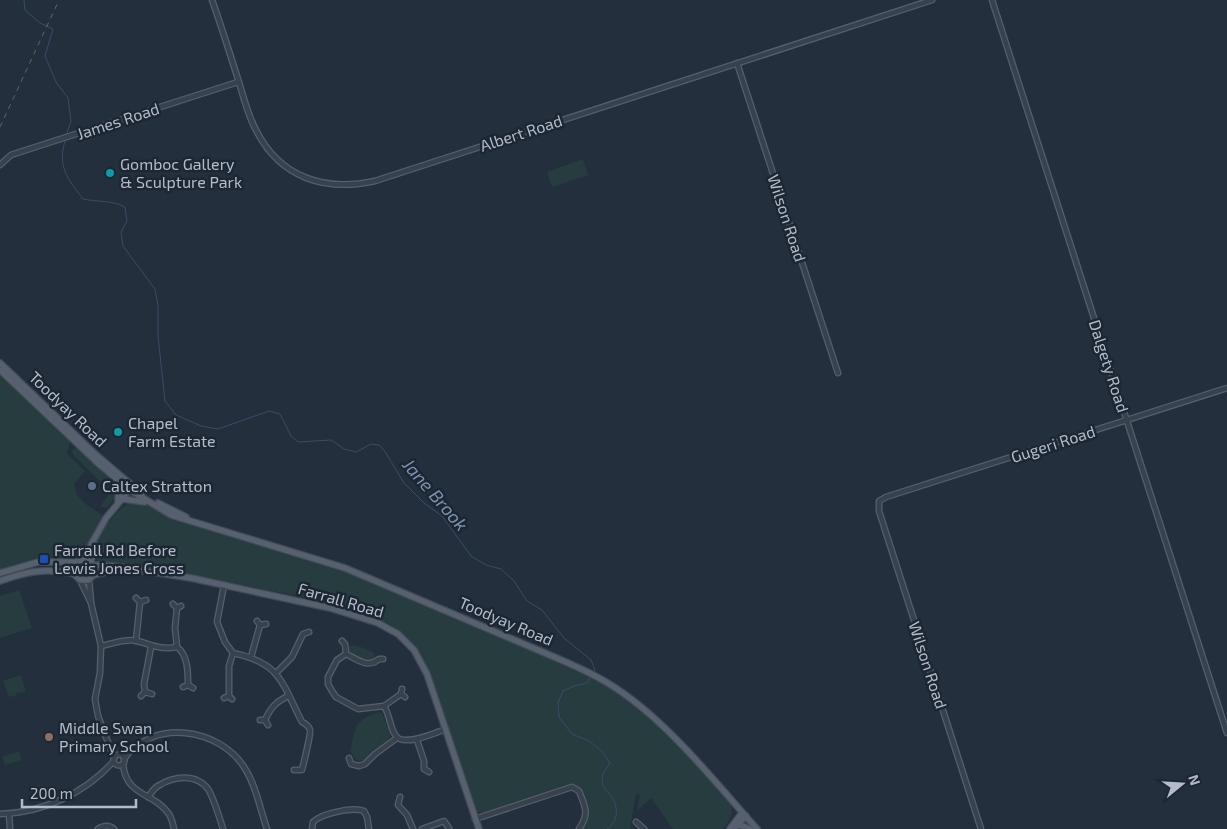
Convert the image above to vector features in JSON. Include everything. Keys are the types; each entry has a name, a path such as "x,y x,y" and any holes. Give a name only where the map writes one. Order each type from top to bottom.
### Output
{"main road":[{"name":"Toodyay Road","path":"0,363 130,487 150,503 171,515 345,568 582,669 620,691 671,735 757,829"},
{"name":"Toodyay Road","path":"0,370 119,481 194,522"},
{"path":"119,481 120,500"},
{"path":"0,572 38,562 76,562 83,559 106,518 130,487"},
{"path":"120,500 150,503"},
{"path":"91,577 94,541"},
{"name":"Farrall Road","path":"83,559 92,564 160,573 330,608 388,627 405,640 421,661 446,730 478,829"},
{"path":"74,574 73,570 76,562"},
{"name":"Farrall Road","path":"80,580 123,568"},
{"path":"0,581 22,573 51,569 74,574 80,580"},
{"path":"733,827 744,815"},
{"path":"733,827 740,825 750,829"}],"street":[{"name":"Albert Road","path":"212,0 238,82 255,128 266,147 283,165 306,178 318,182 345,186 375,181 932,0"},
{"name":"Dalgety Road","path":"992,0 1227,733"},
{"name":"Wilson Road","path":"737,63 838,373"},
{"name":"James Road","path":"0,165 11,155 238,82"},
{"name":"Gugeri Road","path":"879,501 886,497 1227,388"},
{"name":"Wilson Road","path":"879,501 879,512 981,829"},
{"path":"90,603 91,577"},
{"path":"80,580 90,603 101,646 100,673 96,699 98,716 126,780 133,788 163,807 168,813 174,829"},
{"path":"224,585 217,622 225,642 233,653 251,657 268,666 276,673 302,722 309,727 311,733 306,748 303,772 294,770"},
{"path":"136,641 138,600 146,600"},
{"path":"177,606 175,628 177,647 183,653 186,660 188,686"},
{"path":"251,657 259,623 266,624"},
{"path":"299,629 303,634"},
{"path":"276,673 292,657 303,634 309,632"},
{"path":"101,646 136,641 151,647 177,647"},
{"path":"346,642 346,654"},
{"path":"151,647 143,694 152,694"},
{"path":"224,698 231,698 229,666 233,653"},
{"path":"346,654 364,663 372,663 380,657"},
{"path":"346,654 337,660 328,678 328,684 336,696 358,710 384,706 403,693"},
{"path":"268,725 263,720 271,707 288,696"},
{"path":"384,706 397,738"},
{"path":"349,758 349,765 359,766 365,764 397,738 417,740 446,730"},
{"path":"0,814 9,814 61,800 87,786 145,740 170,733 195,734 217,742 231,752 244,767 254,788 266,829"},
{"path":"417,740 424,761 424,769 429,772"},
{"path":"148,797 157,786 168,781 186,777 195,779 207,789 223,829"},
{"path":"475,819 572,788 579,791 586,814 585,820 579,829"},
{"path":"400,796 396,805 407,815 413,829"},
{"path":"312,829 314,822 319,817 346,809 357,808 364,811 369,829"},
{"path":"9,814 10,829"},
{"path":"422,829 444,818 449,828"},
{"path":"636,822 644,829"},
{"path":"98,829 105,826 110,826 114,829"}],"green space":[{"path":"583,159 588,175 552,187 547,172"},
{"path":"0,370 70,436 68,455 85,471 74,484 75,491 86,504 106,518 81,556 77,558 40,557 0,569"},
{"path":"79,448 117,481 117,494 108,507 100,507 113,486 105,480 100,481 73,455 72,450"},
{"path":"130,503 146,505 374,581 598,678 652,717 728,797 732,807 731,817 723,829 673,829 651,798 637,811 640,795 636,794 630,829 582,829 588,819 588,814 581,791 576,786 571,785 484,813 478,812 475,806 473,807 418,652 406,636 388,623 319,600 228,582 98,562 94,559 94,553 100,536 114,516"},
{"path":"19,590 32,628 0,638 0,596"},
{"path":"354,645 374,653 375,659 365,661 350,653 347,647"},
{"path":"21,675 26,692 16,693 17,695 9,697 3,681"},
{"path":"379,712 382,713 390,737 385,743 371,752 365,760 356,760 350,751 355,730 364,719"},
{"path":"19,751 22,760 5,765 2,757"}],"waterway":[{"name":"Jane Brook","path":"24,0 25,10 40,23 53,29 45,56 56,82 68,98 71,121 67,133"},
{"name":"Jane Brook","path":"65,141 62,158 63,166 69,179 83,199 110,202 125,207 127,221 121,232 123,246 155,289 165,401 176,415 201,426 218,429 269,411 280,414 291,436 298,442 331,440 344,449 356,452 371,444 379,445 404,483 424,503 442,516 471,556 486,565 501,569 514,581 527,601 542,610 564,638 591,660 595,670 593,673"},
{"name":"Jane Brook","path":"591,676 587,683 563,691 558,703 559,717 572,734 589,741 602,751 610,763 604,773 602,782 604,788 614,801 616,814 611,826 607,829"}],"railway":[{"path":"0,127 59,0"}],"place":[{"name":"Gomboc Gallery & Sculpture Park","path":"110,173"},
{"name":"Chapel Farm Estate","path":"118,432"},
{"name":"Caltex Stratton","path":"92,486"},
{"name":"Farrall Rd Before Lewis Jones Cross","path":"44,559"},
{"name":"Middle Swan Primary School","path":"49,737"}]}
